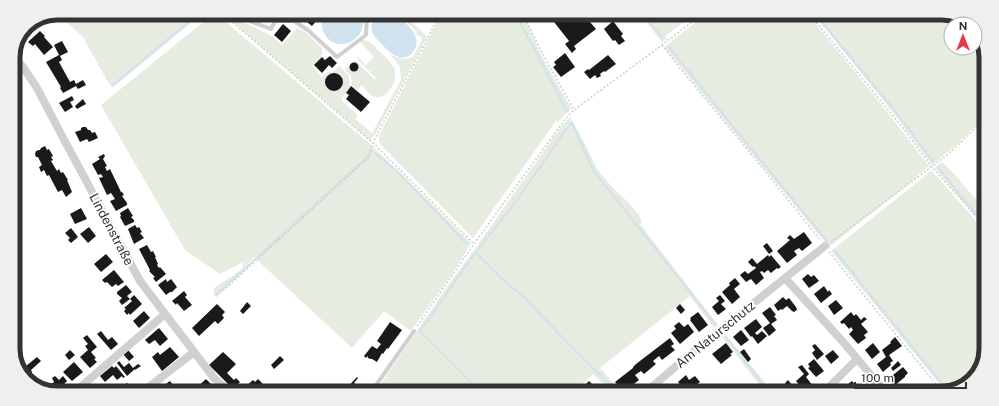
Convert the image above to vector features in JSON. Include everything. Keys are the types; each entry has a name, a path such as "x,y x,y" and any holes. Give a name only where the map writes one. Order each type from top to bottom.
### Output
{"street":[{"name":"Lindenstraße","path":"20,63 37,88 140,281 214,378 223,386"},
{"name":"Am Naturschutz","path":"653,386 689,355 825,246"},
{"path":"785,278 844,343 880,386"},
{"path":"82,386 165,314"},
{"path":"150,386 194,352"},
{"path":"830,386 857,359"}],"lane":[{"path":"247,20 271,29 275,21 294,21 309,31 337,57 366,35 367,20"},
{"path":"376,386 414,331"}],"path":[{"path":"229,20 373,143 474,244"},
{"path":"223,291 370,156 373,143 437,20"},
{"path":"526,20 574,110"},
{"path":"414,331 559,125 574,110 694,20"},
{"path":"814,20 903,128 932,167 979,221"},
{"path":"662,45 937,386"},
{"path":"825,246 946,156 979,125"}],"shaded area":[{"path":"64,20 195,20 112,88 83,37"},
{"path":"206,20 224,20 371,145 471,243 450,277 411,331 384,311 352,348 254,257 216,298 213,291 214,288 241,270 244,262 220,274 185,250 101,105"},
{"path":"236,20 239,20 270,35 282,45 297,28 305,32 322,48 322,57 312,66 322,77 329,71 332,73 339,66 349,76 350,87 341,100 358,115 355,119 372,133 401,80 400,67 390,54 401,58 413,57 422,40 421,36 418,36 415,30 404,20 410,20 427,37 375,135 370,140 234,23"},
{"path":"438,20 525,20 546,64 571,108 558,122 556,121 473,238 380,144 379,136"},
{"path":"645,20 687,20 665,36 667,39 662,42"},
{"path":"699,20 812,20 881,104 929,166 829,247 664,47"},
{"path":"818,20 943,20 943,56 979,56 979,123 932,165 895,115"},
{"path":"362,40 371,43 387,58 394,68 394,82 388,92 380,97 372,95 362,85 357,90 352,86 351,76 345,70 355,60 374,79 376,78 357,59 358,57 366,65 374,57 360,42"},
{"path":"570,117 597,169 639,215 642,222 640,224 718,325 714,328 690,296 600,368 616,386 605,386 593,374 580,386 379,386 449,284 560,128"},
{"path":"942,162 979,201 979,221 935,168"},
{"path":"931,170 979,224 978,357 974,368 965,378 959,382 947,386 941,386 831,251"},
{"path":"725,334 768,386 760,386 722,337"}],"water":[{"path":"322,20 362,20 363,23 357,38 344,44 329,40 324,33"},
{"path":"374,20 402,20 414,32 415,35 416,44 413,53 409,56 401,58 393,55 373,34"}],"building":[{"path":"309,20 317,20 312,26 307,22"},
{"path":"557,20 588,20 596,29 574,46 576,49 572,53 565,44 569,41 554,22"},
{"path":"613,21 623,34 621,36 625,41 619,45 615,40 613,41 604,29"},
{"path":"283,24 291,31 282,42 274,35"},
{"path":"40,31 53,47 44,55 35,44 33,46 28,42"},
{"path":"62,41 68,52 60,56 62,60 59,62 70,82 74,80 76,84 83,80 86,85 78,89 76,86 63,93 46,62 59,55 54,45"},
{"path":"565,53 575,67 561,77 553,67 556,65 554,62"},
{"path":"608,55 616,64 600,74 601,76 597,78 595,75 590,79 584,72 588,69 589,70"},
{"path":"330,56 337,63 332,68 329,65 322,73 314,65 322,57 325,60"},
{"path":"352,63 356,63 358,67 356,71 352,71 350,69 350,65"},
{"path":"334,73 340,76 343,82 340,88 334,91 328,88 325,82 328,76"},
{"path":"351,86 370,102 361,112 346,99 349,95 346,93"},
{"path":"72,96 74,100 70,102 73,107 65,112 59,103"},
{"path":"83,99 86,104 77,109 75,106"},
{"path":"83,127 86,127 92,133 95,132 98,138 89,142 87,139 80,142 75,132 81,130"},
{"path":"45,146 47,150 49,149 53,156 51,157 53,160 51,161 57,171 59,169 61,173 63,172 68,180 72,192 66,197 62,190 58,192 49,175 47,176 44,170 41,172 39,167 42,165 35,154 36,151"},
{"path":"104,154 105,156 103,159 107,166 105,167 107,171 110,169 121,192 124,195 122,196 127,203 127,205 116,211 110,201 115,199 111,193 107,195 99,178 103,177 101,174 98,175 92,164 100,159 98,157"},
{"path":"81,208 87,219 75,224 70,214"},
{"path":"128,208 133,216 131,217 134,222 125,226 120,217 120,213"},
{"path":"135,225 137,228 139,227 142,232 140,233 144,238 134,244 128,229"},
{"path":"89,227 96,236 88,243 80,234"},
{"path":"71,228 78,237 71,243 68,240 70,238 65,233"},
{"path":"804,232 812,243 802,251 799,248 794,251 797,255 787,263 777,251 790,240 787,238 790,235 794,239"},
{"path":"767,243 773,251 769,254 763,246"},
{"path":"147,245 156,257 157,265 166,274 156,282 153,278 155,277 149,271 150,270 139,249"},
{"path":"106,254 113,262 101,272 94,264"},
{"path":"768,255 769,257 771,255 781,267 778,269 777,268 771,273 768,270 764,273 762,271 760,272 764,278 756,285 751,279 746,282 740,275 745,271 748,274 756,268 748,262 752,258 757,264"},
{"path":"114,270 124,282 118,286 116,284 112,287 107,282 105,283 102,280"},
{"path":"808,274 811,277 814,275 819,281 809,288 802,279"},
{"path":"735,278 740,284 734,289 740,297 732,304 722,292"},
{"path":"166,279 167,282 171,279 177,287 166,295 158,285"},
{"path":"126,285 132,292 127,296 130,299 122,305 119,301 122,298 117,294 117,292"},
{"path":"824,286 828,292 829,290 832,294 821,303 814,294"},
{"path":"184,291 187,295 185,297 192,305 184,311 177,303 176,305 172,301"},
{"path":"134,295 142,304 130,315 129,313 127,315 124,311 126,309 124,308 132,301 130,299"},
{"path":"720,295 725,301 721,304 726,309 718,315 712,307 719,301 716,298"},
{"path":"783,297 786,300 789,298 797,310 794,312 787,306 778,311 774,305"},
{"path":"836,300 843,308 834,315 828,306"},
{"path":"247,302 251,306 243,314 240,311"},
{"path":"217,304 225,312 222,315 224,318 218,324 215,321 199,336 192,328"},
{"path":"680,304 685,310 681,314 676,308"},
{"path":"770,307 776,315 774,316 777,320 771,324 776,330 769,336 763,328 770,323 762,313"},
{"path":"144,311 150,318 139,328 133,321"},
{"path":"698,312 708,325 699,332 690,320 690,318"},
{"path":"851,312 854,316 856,314 861,320 864,317 867,319 861,324 868,332 864,335 866,338 858,344 849,334 853,330 851,327 849,329 844,323 842,324 840,322"},
{"path":"756,319 762,327 755,333 757,335 762,331 767,336 758,344 744,328"},
{"path":"390,322 402,330 388,349 387,348 383,354 382,353 377,362 368,358 368,356 366,358 364,356 372,346 377,349 381,344 377,341"},
{"path":"679,322 684,327 688,324 694,332 680,344 671,333 676,329 674,326"},
{"path":"159,328 168,339 160,346 155,340 149,344 145,340"},
{"path":"741,330 749,340 741,346 733,337"},
{"path":"101,331 108,340 112,337 118,344 111,350 97,334"},
{"path":"87,335 97,347 91,352 96,358 94,359 97,362 90,368 80,357 88,350 85,346 88,344 83,338"},
{"path":"895,337 902,346 889,355 893,361 890,363 891,365 883,372 877,364 886,357 882,350 891,343 890,342"},
{"path":"670,338 674,344 671,346 675,350 662,360 659,356 653,361 656,364 644,374 641,371 635,375 639,380 631,386 618,386 615,382"},
{"path":"726,343 733,352 730,354 732,355 721,364 712,354"},
{"path":"873,343 880,352 872,359 865,350"},
{"path":"815,344 824,354 817,360 812,353 815,350 812,346"},
{"path":"170,347 179,357 162,371 152,357 158,352 160,355"},
{"path":"744,349 751,359 748,362 740,352"},
{"path":"70,350 75,355 69,360 65,355"},
{"path":"128,350 134,357 129,361 123,354"},
{"path":"833,350 839,357 831,364 825,356"},
{"path":"223,352 236,364 227,373 234,380 236,378 240,382 236,386 230,386 209,365"},
{"path":"280,356 284,360 274,369 271,365"},
{"path":"37,357 41,361 31,370 32,372 30,374 25,367"},
{"path":"814,359 824,371 816,377 808,368 810,367 808,364"},
{"path":"119,361 124,367 129,363 133,368 138,364 141,366 127,376 117,363"},
{"path":"898,361 901,365 893,371 891,368"},
{"path":"74,362 83,372 72,381 63,372"},
{"path":"802,365 809,374 806,377 813,386 800,386 796,381 804,374 798,367"},
{"path":"112,366 114,368 116,366 125,377 123,378 122,376 117,380 113,375 105,382 100,376"},
{"path":"903,367 908,373 894,386 888,379"},
{"path":"686,375 689,380 695,376 700,382 694,386 681,386 678,382"},
{"path":"55,376 59,380 63,376 67,381 62,386 52,386 50,385 54,382 52,378"},
{"path":"357,377 358,378 354,383 358,386 349,386"},
{"path":"206,379 213,386 198,386"},
{"path":"258,379 265,386 246,386 253,380 255,382"},
{"path":"788,380 793,386 788,386 785,383"},
{"path":"170,381 174,386 163,386"},
{"path":"589,381 594,386 584,386"},
{"path":"852,381 856,386 846,386"}],"waterway":[{"path":"113,85 191,20"},
{"path":"519,20 567,111"},
{"path":"648,20 662,38"},
{"path":"820,20 896,112 933,162"},
{"path":"669,47 827,241"},
{"path":"475,386 420,331 475,253 517,200 572,123 593,170 716,325"},
{"path":"216,295 368,156 370,150"},
{"path":"375,153 399,173 467,244"},
{"path":"938,168 979,217"},
{"path":"835,251 944,386"},
{"path":"476,253 502,279 526,299 611,386"},
{"path":"726,337 764,386"}]}
